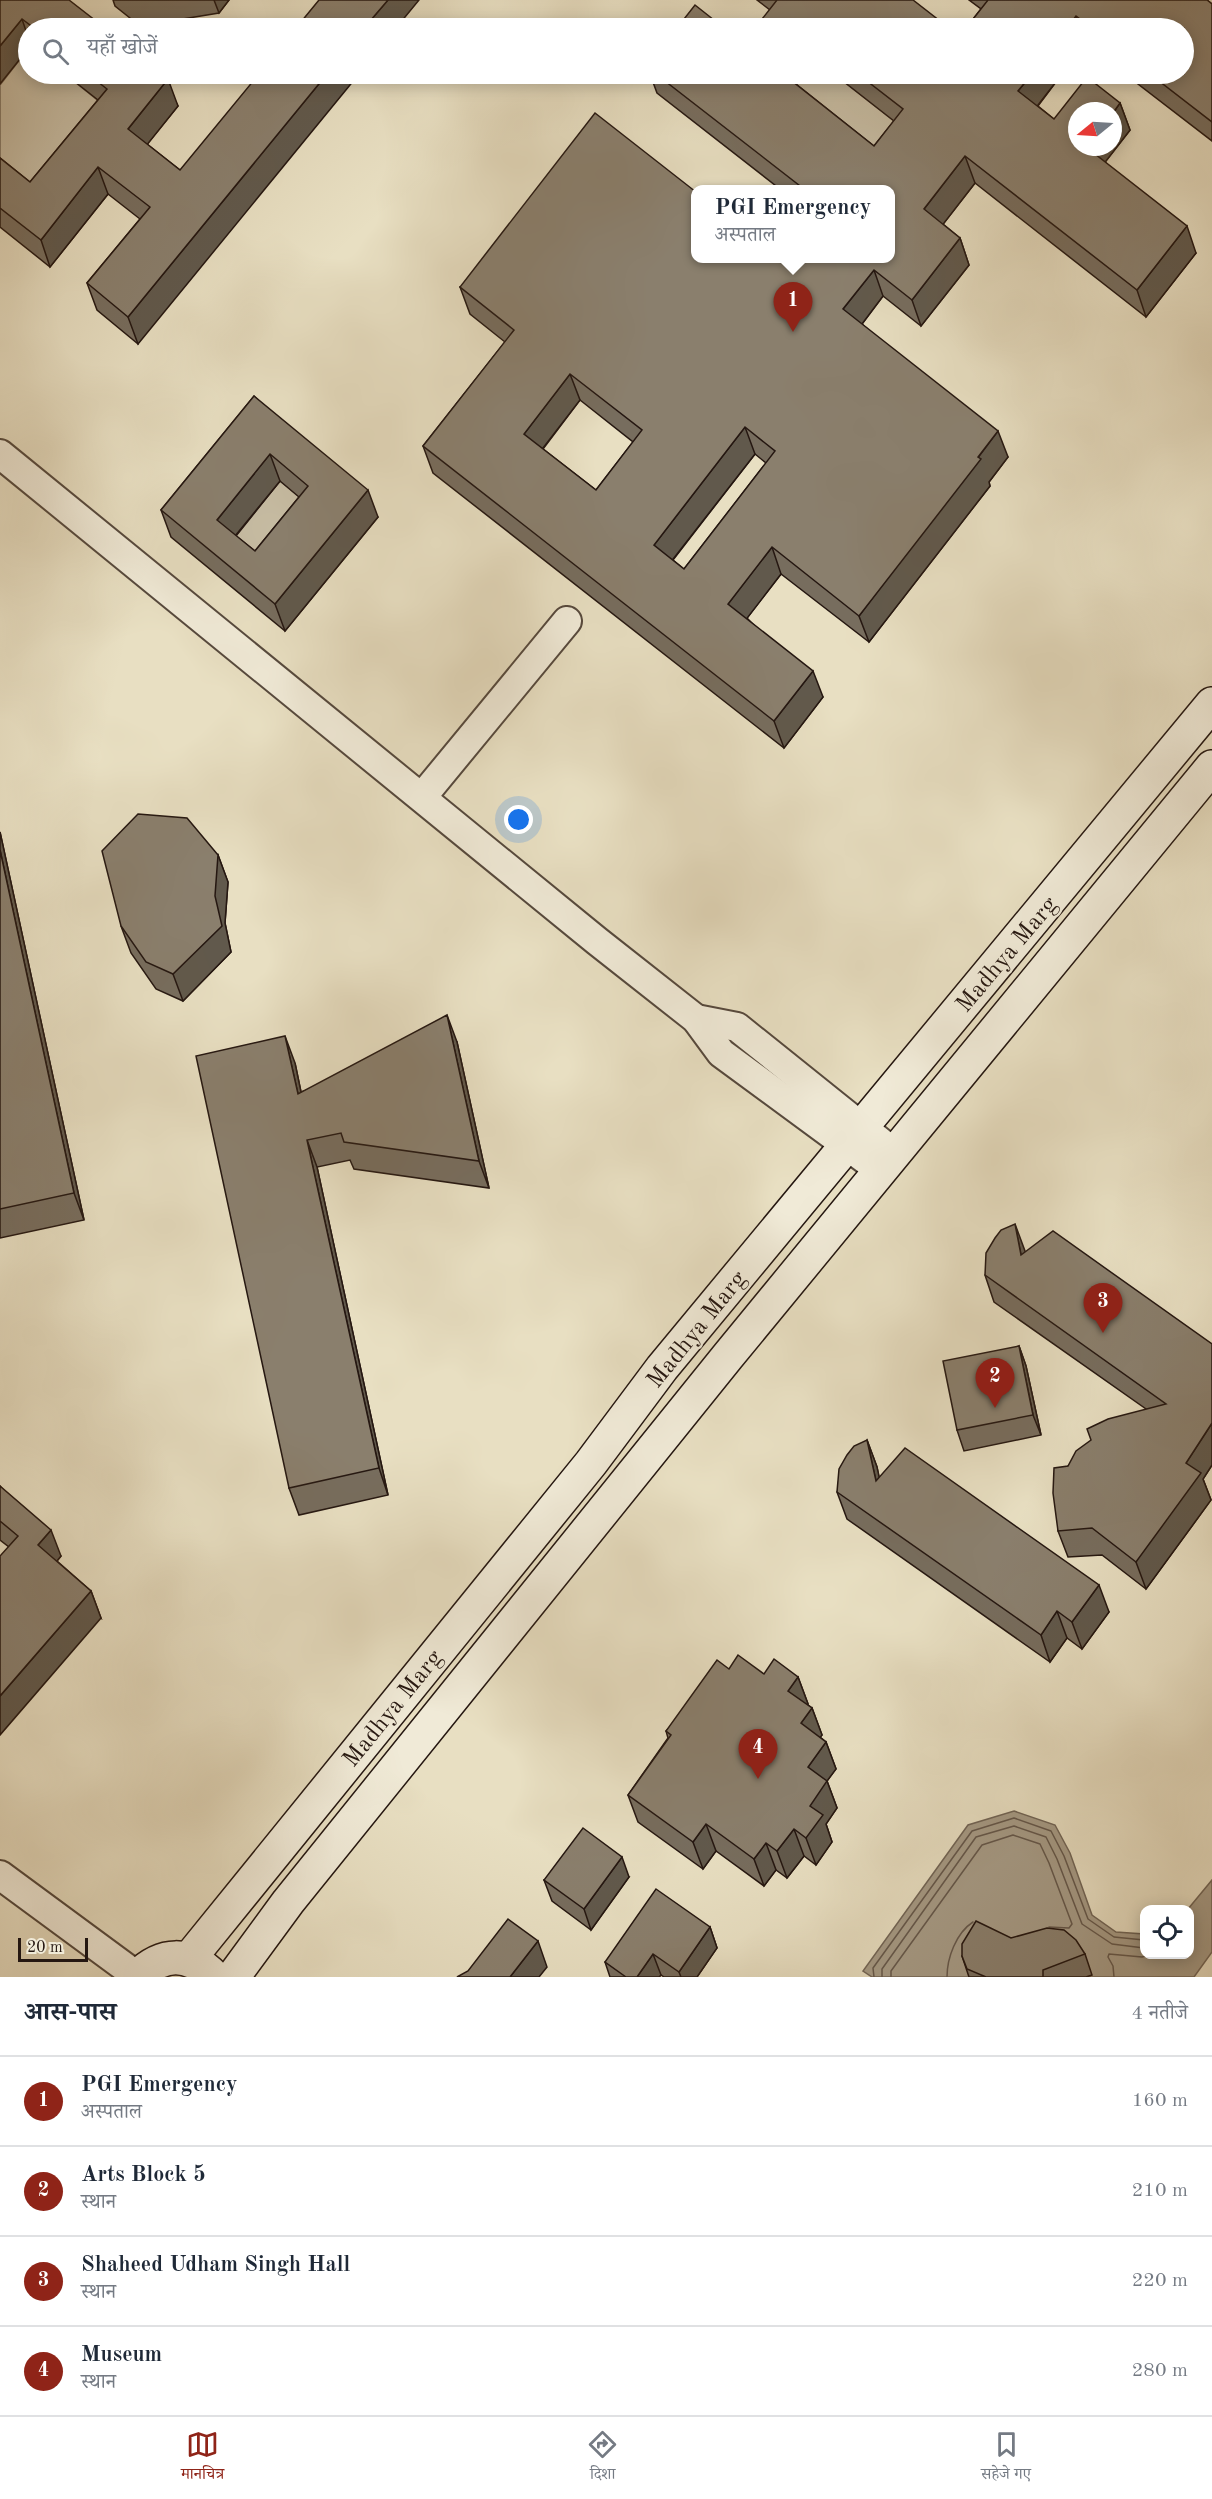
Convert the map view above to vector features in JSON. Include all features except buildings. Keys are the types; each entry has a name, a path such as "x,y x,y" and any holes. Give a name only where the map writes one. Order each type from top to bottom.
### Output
{"main road":[{"name":"Madhya Marg","path":"201,1968 662,1368 1212,704"},
{"name":"Madhya Marg","path":"233,1977 288,1902 887,1161 1212,766"},
{"path":"137,1977 150,1965 162,1959 176,1957 201,1968"}],"street":[{"path":"0,454 696,1019 721,1053 856,1135 887,1161"},
{"path":"422,798 567,621"},
{"path":"0,1875 137,1977"}],"shaded area":[{"path":"18,62 18,84 77,84 117,116 40,209 0,177 0,85"},
{"path":"789,84 847,84 913,136 884,173 782,92"},
{"path":"280,481 318,512 265,578 226,547"}],"water":[{"path":"1014,1811 1055,1825 1070,1853 1092,1915 1116,1932 1140,1934 1140,1959 1194,1959 1194,1905 1191,1905 1212,1880 1212,1952 1194,1977 1086,1977 1092,1975 969,1965 969,1977 872,1977 863,1971 968,1825"}],"place":[{"name":"PGI Emergency","path":"793,332"},
{"name":"Shaheed Udham Singh Hall","path":"1103,1333"},
{"name":"Arts Block 5","path":"995,1408"},
{"name":"Museum","path":"758,1779"}]}
